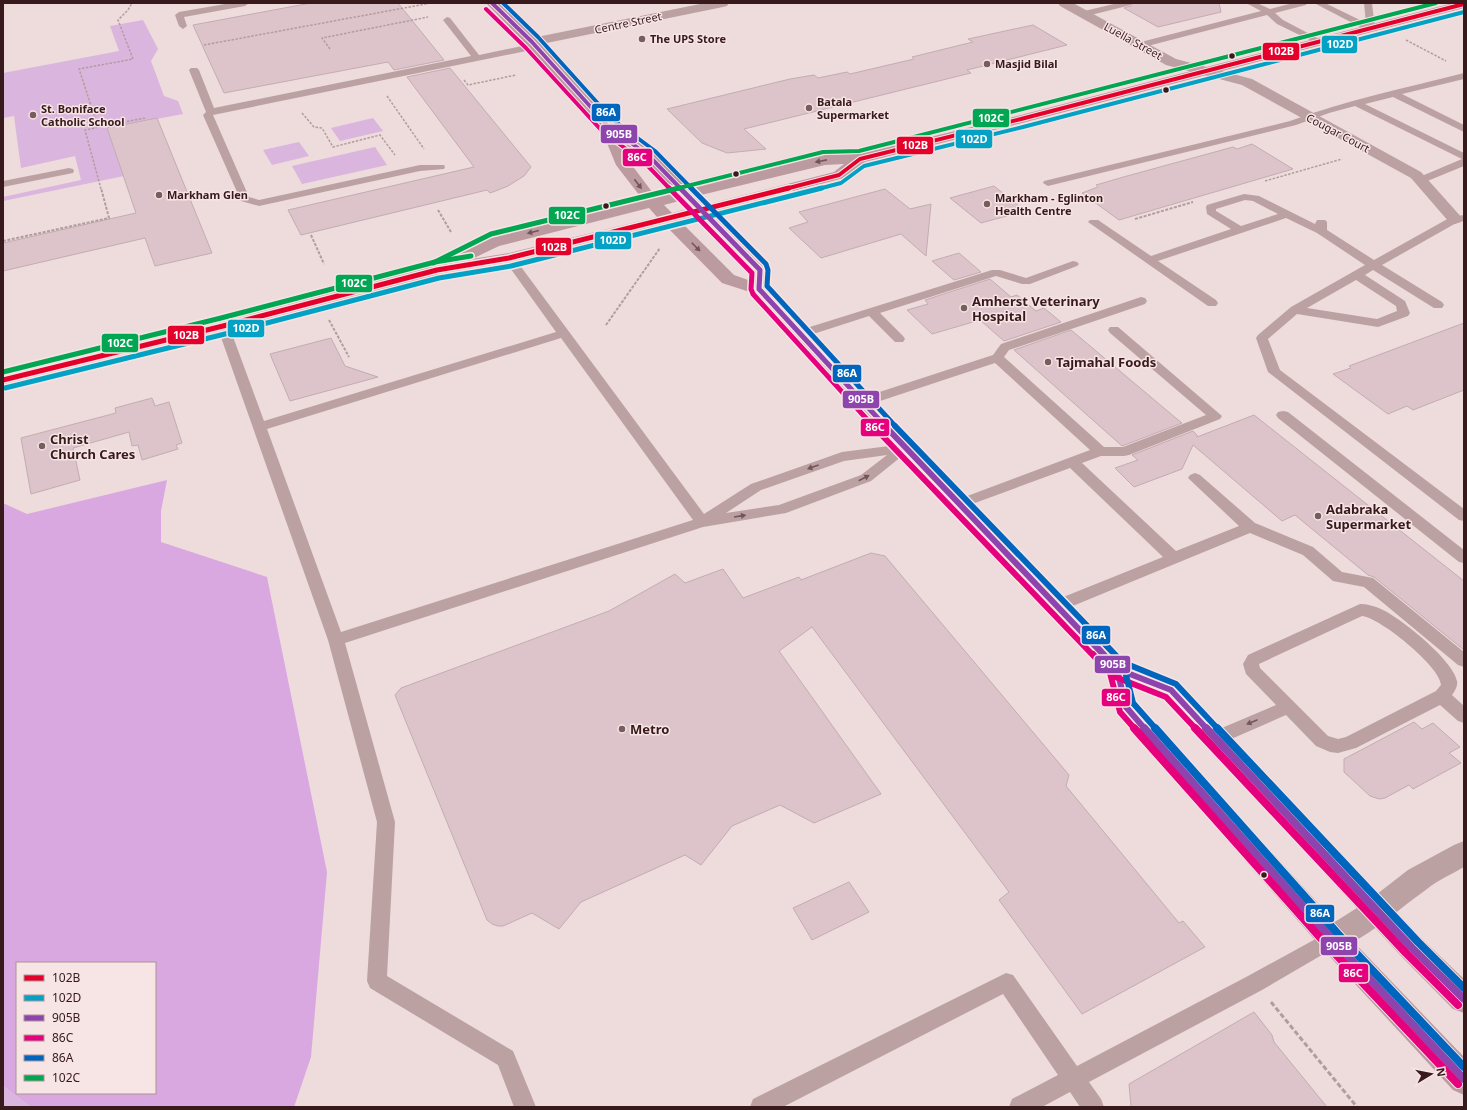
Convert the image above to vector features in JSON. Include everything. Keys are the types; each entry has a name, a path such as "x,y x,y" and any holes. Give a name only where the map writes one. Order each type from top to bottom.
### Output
{"main road":[{"path":"492,3 534,44 607,125 650,157 760,270 759,289"},
{"path":"437,270 494,242 825,160 860,159 1206,72 1464,4"},
{"path":"607,125 624,165 652,202 668,219 728,279 759,289 905,448 1118,669 1171,690 1412,948 1464,999"},
{"path":"3,380 223,326 437,270 509,258 668,219 838,174 860,159"},
{"path":"1118,669 1126,707 1332,939 1464,1079"}],"street":[{"name":"Centre Street","path":"534,44 723,3"},
{"name":"Luella Street","path":"1064,3 1171,62 1206,72"},
{"name":"Cougar Court","path":"1206,72 1247,82 1416,175 1459,218"},
{"path":"1332,939 1378,910 1418,879 1464,853"}],"lane":[{"path":"183,26 179,15 246,3"},
{"path":"1083,14 1128,3"},
{"path":"1250,3 1268,11 1280,22 1321,42"},
{"path":"1140,45 1302,3"},
{"path":"1318,3 1372,29"},
{"path":"1368,3 1372,29"},
{"path":"447,20 477,58"},
{"path":"211,112 477,58 534,44"},
{"path":"194,70 211,112 208,115 245,199 258,203 407,171 436,168"},
{"path":"1048,183 1293,123 1307,116 1392,93 1464,76"},
{"path":"1392,93 1464,129"},
{"path":"1356,103 1464,157"},
{"path":"1421,180 1464,162"},
{"path":"3,184 69,171"},
{"path":"1240,230 1211,212 1211,207 1244,197 1254,198 1287,214 1321,226 1373,265 1438,305"},
{"path":"1150,260 1287,214"},
{"path":"1459,218 1295,310 1262,338 1274,372 1464,516"},
{"path":"1094,222 1212,303"},
{"path":"509,258 517,271 565,333 702,522"},
{"path":"801,334 996,272 1026,282 1073,264"},
{"path":"1295,310 1378,323 1404,313 1401,304 1357,275"},
{"path":"863,402 997,358 1005,347 1141,301"},
{"path":"872,312 899,339"},
{"path":"223,326 336,640 386,822 377,981 506,1058 525,1107"},
{"path":"959,504 1100,451 1124,452 1215,416 1114,330"},
{"path":"259,428 565,333"},
{"path":"997,358 1100,451"},
{"path":"1282,415 1464,558"},
{"path":"702,522 756,487 845,455 905,448"},
{"path":"336,640 702,522 781,510 866,478 905,448"},
{"path":"1072,462 1174,558"},
{"path":"1195,478 1250,527 1308,551 1338,577 1368,582 1464,661"},
{"path":"1058,606 1250,527"},
{"path":"1360,610 1368,610 1389,621 1440,665 1449,679 1449,687 1442,696 1350,743 1338,746 1330,745 1322,741 1288,708 1252,670 1250,664 1254,659 1360,610"},
{"path":"1442,696 1464,716"},
{"path":"1216,738 1288,708"},
{"path":"1020,1107 1255,983 1332,939"},
{"path":"761,1107 1006,982 1093,1107"}],"path":[{"path":"98,127 80,69 133,59 118,20 129,10 132,3"},
{"path":"204,45 431,3"},
{"path":"330,49 322,38 434,16"},
{"path":"1402,37 1450,63"},
{"path":"383,90 436,168"},
{"path":"293,95 298,108 314,127 322,128 333,147 380,135 407,171"},
{"path":"3,241 109,218 85,130 145,118"},
{"path":"438,210 450,232"},
{"path":"311,235 324,264"},
{"path":"606,325 660,248"},
{"path":"329,320 349,357"},
{"path":"1255,983 1357,1107"}],"shaded area":[{"path":"143,20 158,49 151,61 164,96 178,101 183,114 108,128 124,176 3,201 3,197 81,180 75,156 21,168 14,116 3,118 3,73 119,51 110,26"},
{"path":"373,118 383,131 340,141 331,128"},
{"path":"299,142 309,156 272,165 263,150"},
{"path":"375,147 387,165 302,184 292,166"},
{"path":"167,480 161,511 161,542 267,577 327,872 311,1057 294,1107 31,1107 3,1086 3,503 27,514"},
{"path":"3,1086 31,1107 3,1107"}],"building":[{"path":"311,3 398,3 444,60 394,70 388,62 224,93 193,25"},
{"path":"1133,3 1219,3 1221,12 1158,27 1124,8 1131,6"},
{"path":"1033,25 1067,45 967,70 971,73 744,129 766,149 727,153 702,143 667,109 790,79 814,75 818,78 847,72 850,74 914,59 912,57 973,42 968,39"},
{"path":"450,68 531,167 524,176 508,186 490,193 487,190 301,235 288,210 474,167 407,77"},
{"name":"Markham Glen","path":"157,118 212,253 155,266 145,238 3,271 3,243 136,213 107,128"},
{"path":"1252,144 1293,169 1119,220 1082,193 1098,187 1096,185 1127,176 1233,147 1237,149"},
{"name":"Markham - Eglinton Health Centre","path":"994,186 1025,211 981,223 950,198"},
{"path":"885,189 910,209 931,204 926,256 901,234 821,258 789,228 808,222 799,212"},
{"path":"959,253 981,272 954,280 932,261"},
{"name":"Amherst Veterinary Hospital","path":"990,279 1011,297 1017,295 1036,311 1044,308 1061,322 1004,341 980,320 932,334 907,310 928,304 925,300"},
{"path":"1464,323 1464,390 1413,410 1407,406 1388,414 1333,374 1351,368 1349,366"},
{"path":"1071,330 1182,423 1122,446 1014,350"},
{"path":"331,338 345,366 378,377 290,401 270,354"},
{"name":"Christ Church Cares","path":"152,398 155,406 169,402 182,443 176,445 178,449 142,460 138,445 132,446 129,432 73,448 80,480 31,494 21,438 116,413 115,408"},
{"path":"1254,415 1464,581 1464,650 1374,577 1368,575 1295,515 1282,521 1193,445 1182,469 1134,487 1115,468 1138,460 1132,455 1193,431 1197,437"},
{"name":"Metro","path":"871,553 885,556 1069,775 1066,786 1179,923 1183,921 1205,947 1082,1014 999,900 1009,892 812,627 779,651 881,794 814,823 780,805 732,826 701,865 685,855 581,902 559,929 532,913 503,926 492,924 487,920 395,695 401,688 609,611 675,574 685,583 723,569 743,598 799,577 801,580"},
{"path":"1414,722 1422,729 1433,723 1460,747 1449,753 1461,763 1413,789 1409,785 1385,798 1379,799 1370,796 1344,772 1344,759"},
{"path":"849,882 869,912 812,940 793,908"},
{"path":"1254,1012 1272,1035 1274,1042 1327,1107 1131,1107 1129,1084"}],"transit line":[{"name":"905B","path":"492,3 532,42 607,125 650,157 760,270 759,289 905,448 1117,669 1126,707 1332,939 1464,1079"},
{"name":"86A","path":"503,3 538,37 612,119 655,151 766,264 768,270 767,286 911,443 1123,663 1133,703 1338,934 1464,1067"},
{"name":"102C","path":"433,263 491,234 823,152 859,151 1436,3"},
{"name":"102B","path":"3,380 223,326 437,270 509,258 839,175 860,159 1021,119 1464,4"},
{"name":"86C","path":"486,9 526,48 602,131 645,163 752,273 751,289 753,294 899,454 1110,673 1120,712 1326,944 1458,1084"},
{"name":"102D","path":"5,388 225,334 439,278 511,266 841,183 864,166 1023,127 1464,12"},
{"name":"102C","path":"3,372 221,318 435,262 471,256"},
{"name":"86A","path":"1105,644 1122,662 1176,684 1418,942 1464,988"},
{"name":"905B","path":"1099,649 1117,669 1171,690 1412,948 1464,999"},
{"name":"86C","path":"1093,654 1113,676 1166,697 1406,953 1458,1005"}],"place":[{"name":"The UPS Store","path":"642,39"},
{"name":"Masjid Bilal","path":"987,64"},
{"name":"Batala Supermarket","path":"809,108"},
{"name":"St. Boniface Catholic School","path":"33,115"},
{"name":"Markham Glen","path":"159,195"},
{"name":"Markham - Eglinton Health Centre","path":"987,204"},
{"name":"Amherst Veterinary Hospital","path":"964,308"},
{"name":"Tajmahal Foods","path":"1048,362"},
{"name":"Christ Church Cares","path":"42,446"},
{"name":"Adabraka Supermarket","path":"1318,516"},
{"name":"Metro","path":"622,729"}]}
